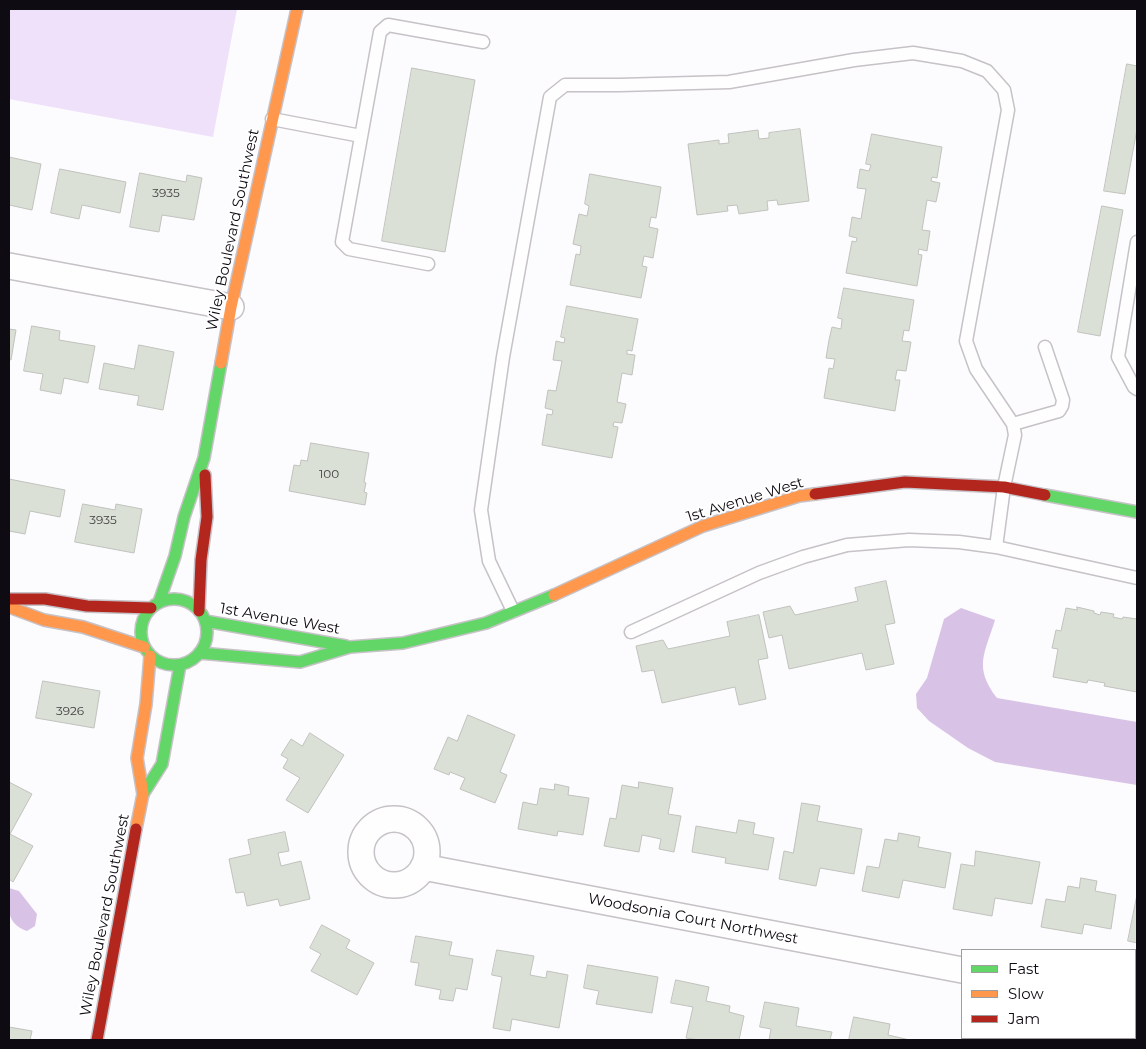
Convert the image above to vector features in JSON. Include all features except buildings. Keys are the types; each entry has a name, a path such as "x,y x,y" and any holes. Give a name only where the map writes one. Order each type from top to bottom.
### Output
{"street":[{"name":"Wiley Boulevard Southwest","path":"155,605 175,556 184,517 204,458 231,307 297,9"},
{"path":"9,266 231,307"},
{"name":"Wiley Boulevard Southwest","path":"202,616 201,560 207,517 204,458"},
{"name":"1st Avenue West","path":"200,654 300,662 350,647 402,643 486,622 565,590 703,526 799,496 905,482 1004,487 1137,512"},
{"path":"9,599 44,599 87,606 155,605 170,599 180,600 191,604 202,616 207,632 205,644 200,654 191,661 180,665 169,665 159,662 147,652 83,627 44,620 9,607"},
{"path":"147,652 141,637 141,627 144,617 155,605"},
{"name":"1st Avenue West","path":"202,616 350,647"},
{"name":"Wiley Boulevard Southwest","path":"97,1040 143,794 137,758 146,704 147,652"},
{"name":"Wiley Boulevard Southwest","path":"143,794 162,764 180,665"},
{"name":"Woodsonia Court Northwest","path":"423,868 961,970"}],"lane":[{"path":"428,264 349,249 342,242 380,32 388,25 483,42"},
{"path":"514,611 489,562 481,510 504,357 550,97 566,85 729,82 854,60 913,52 962,61 987,71 1004,90 1008,110 966,341 976,369 1013,424 1015,435 1004,487 996,547"},
{"path":"272,119 361,136"},
{"path":"1137,242 1118,357 1134,387 1137,389"},
{"path":"1013,424 1059,411 1062,406 1062,400 1045,347"},
{"path":"631,632 759,573 803,557 847,546 909,540 959,542 996,547 1137,578"}],"shaded area":[{"path":"9,9 237,9 213,137 9,99"},
{"path":"961,608 995,620 985,651 983,668 985,677 997,698 1137,722 1137,785 995,762 968,748 929,721 917,708 916,694 927,678 944,619"},
{"path":"9,888 19,891 37,914 35,926 27,931 15,924 12,919 9,908"}],"traffic: fast":[{"path":"159,602 175,556 184,517 204,458 221,363"},
{"path":"1045,495 1137,512"},
{"path":"200,653 300,662 350,647 403,643 486,623 554,595"},
{"path":"174,599 187,602 197,609 204,619 207,632 204,645 197,655 187,662 174,665 161,662 151,655 144,645 141,632 144,619 151,609 161,602 174,599"},
{"path":"205,621 346,646"},
{"path":"143,794 162,764 180,665"}],"traffic: slow":[{"path":"221,363 231,307 297,9"},
{"path":"554,595 703,526 799,496 815,494"},
{"path":"9,607 44,620 83,627 144,647"},
{"path":"136,829 143,794 137,758 146,704 150,656"}],"traffic: jam":[{"path":"199,611 201,560 207,517 205,475"},
{"path":"815,494 905,482 1004,487 1045,495"},
{"path":"9,599 45,599 87,606 151,608"},
{"path":"97,1040 136,829"}]}
